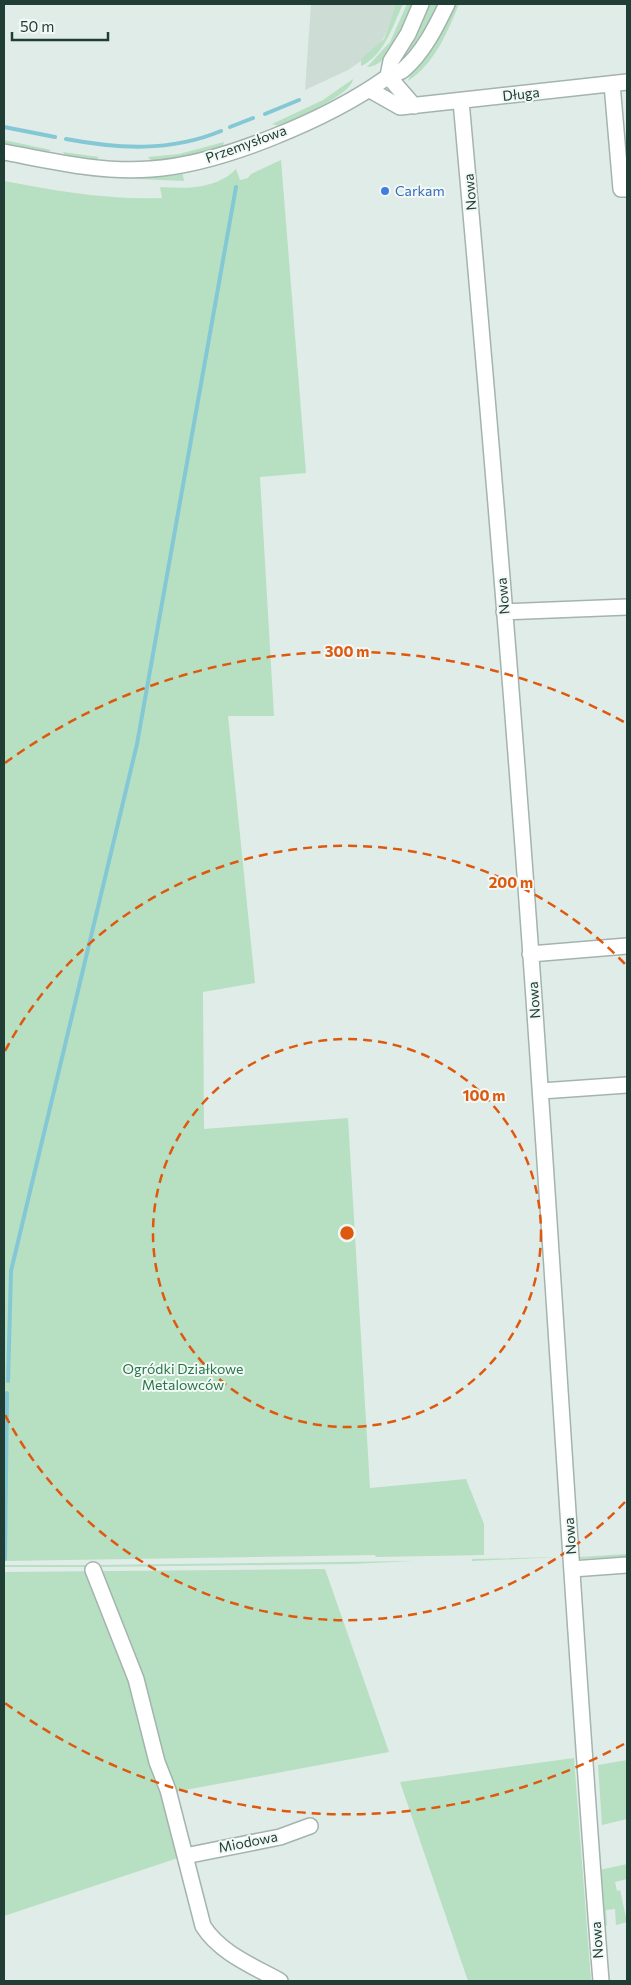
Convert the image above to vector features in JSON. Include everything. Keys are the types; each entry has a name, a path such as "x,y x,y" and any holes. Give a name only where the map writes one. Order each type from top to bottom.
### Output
{"street":[{"path":"414,106 388,76 391,61 408,34 421,4"},
{"name":"Przemysłowa","path":"4,152 109,169 150,169 214,158 324,114 370,90 388,76 402,71 429,38 446,4"},
{"name":"Długa","path":"370,90 400,107 627,82"},
{"path":"612,84 621,189 627,189"},
{"name":"Nowa","path":"462,101 541,1091 601,1981"},
{"path":"504,612 627,607"},
{"path":"530,954 627,946"},
{"path":"541,1091 627,1085"},
{"path":"572,1569 627,1565"},
{"path":"93,1570 136,1679 148,1732 168,1790 198,1914 209,1936 228,1952 280,1981"},
{"name":"Miodowa","path":"185,1856 280,1837 310,1826"}],"shaded area":[{"path":"311,4 397,4 384,37 374,52 348,70 305,90"}],"green space":[{"path":"396,4 403,4 382,48 361,66 361,59 384,39"},
{"path":"407,4 414,4 390,52 383,60 367,67 390,42"},
{"path":"429,4 439,4 416,46 396,66"},
{"path":"454,4 459,4 439,47 426,65 408,81 412,69 432,49"},
{"path":"353,79 343,92 321,106 279,126 272,124 323,100"},
{"path":"4,140 51,150 45,153 4,145"},
{"path":"224,142 223,147 186,157 151,161 148,157 179,154"},
{"path":"63,152 99,157 95,161 66,157"},
{"path":"4,159 182,171 184,181 94,177 4,161"},
{"name":"Ogródki Działkowe Metalowców","path":"281,160 306,473 260,477 274,716 228,716 255,983 203,992 204,1129 348,1118 370,1488 466,1479 484,1524 484,1555 4,1561 4,181 102,196 162,198 160,187 180,188 210,184 220,181 236,169 240,180 248,178 251,174"},
{"path":"627,1554 627,1557 580,1559 580,1557"},
{"path":"561,1557 472,1561 472,1559"},
{"path":"414,1561 351,1564 96,1567 96,1565"},
{"path":"4,1565 87,1565 87,1567 4,1567"},
{"path":"325,1569 389,1752 164,1794 181,1857 4,1916 4,1572"},
{"path":"574,1758 591,1981 468,1981 400,1782"},
{"path":"627,1760 627,1819 602,1825 598,1765"},
{"path":"627,1864 627,1879 615,1882 617,1891 620,1890 627,1922 616,1925 615,1909 606,1910 607,1926 605,1925 600,1870"}],"waterway":[{"path":"265,114 299,100"},
{"path":"230,127 253,118"},
{"path":"4,127 55,137"},
{"path":"66,139 105,145 144,147 183,143 221,131"},
{"path":"8,1381 11,1271 137,744 236,187"},
{"path":"5,1559 7,1393"}],"place":[{"name":"Carkam","path":"385,191"}]}
